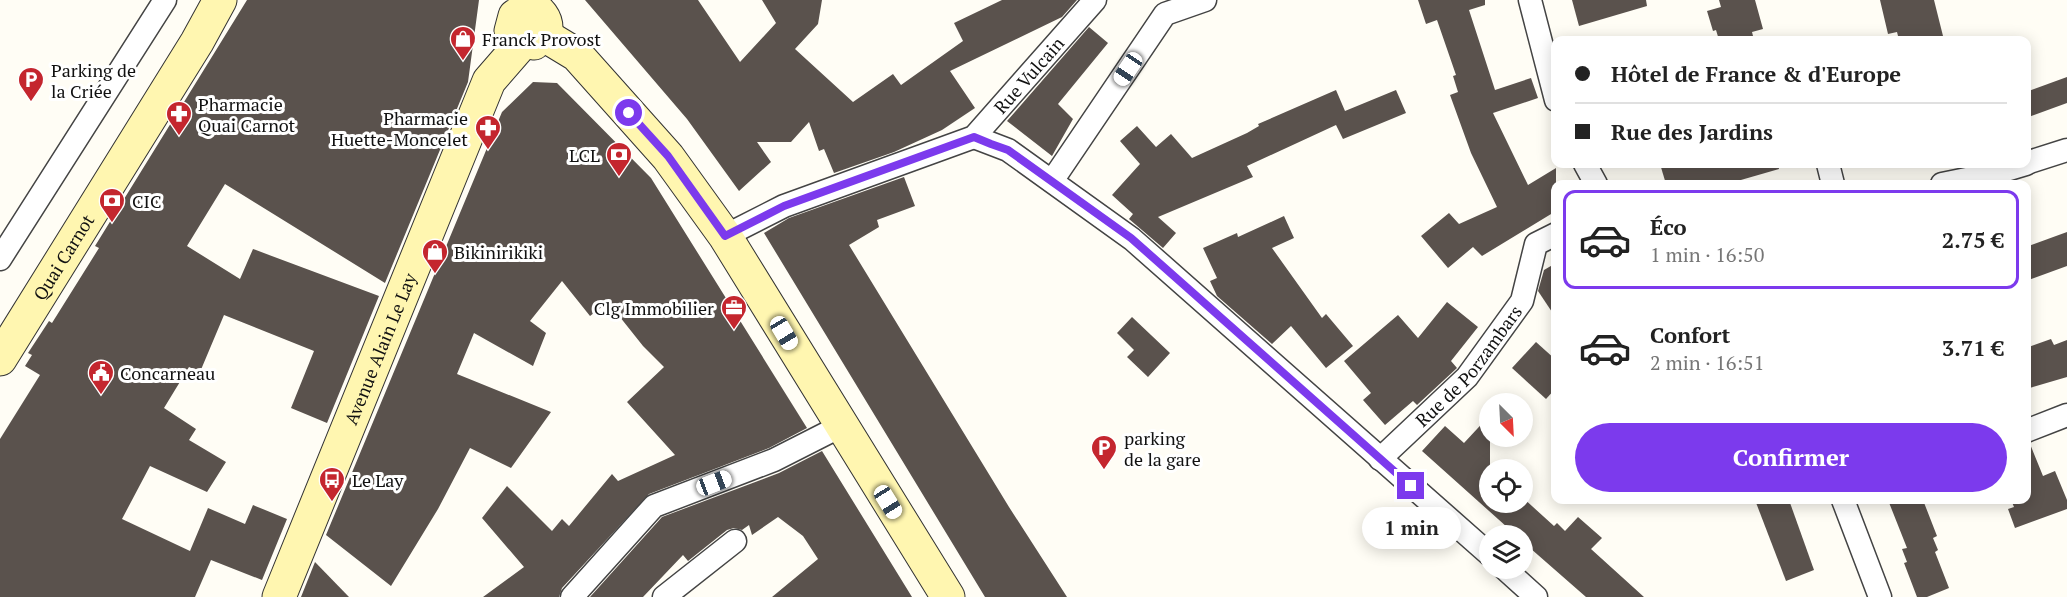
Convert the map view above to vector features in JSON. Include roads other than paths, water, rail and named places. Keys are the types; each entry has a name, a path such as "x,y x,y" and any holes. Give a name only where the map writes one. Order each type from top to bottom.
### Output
{"main road":[{"name":"Quai Carnot","path":"0,359 220,0"},
{"path":"523,18 577,55 668,156 725,236 948,597"},
{"name":"Avenue Alain Le Lay","path":"279,597 489,81 523,18"}],"street":[{"path":"0,259 165,0"},
{"name":"Rue Vulcain","path":"725,236 784,206 974,137 1095,0"},
{"path":"1052,181 1166,14 1205,0"},
{"path":"1530,0 1551,81"},
{"path":"974,137 1008,150 1131,238 1479,545"},
{"path":"2031,161 2067,150"},
{"path":"1962,180 2011,168"},
{"name":"Rue de Porzambars","path":"1380,459 1467,377 1522,301 1536,244 1551,236"},
{"path":"2031,429 2067,415"},
{"path":"572,597 654,506 774,460 841,426"},
{"path":"1845,504 1880,597"},
{"path":"664,597 735,541"},
{"path":"1516,579 1536,597"}],"place":[{"name":"Franck Provost","path":"463,62"},
{"name":"Parking de la Criée","path":"31,103"},
{"name":"Pharmacie Quai Carnot","path":"179,137"},
{"name":"Pharmacie Huette-Moncelet","path":"488,151"},
{"name":"LCL","path":"619,178"},
{"name":"CIC","path":"112,224"},
{"name":"Bikinirikiki","path":"435,275"},
{"name":"Clg Immobilier","path":"734,331"},
{"name":"Concarneau","path":"101,396"},
{"name":"parking de la gare","path":"1104,471"},
{"name":"Le Lay","path":"332,503"}]}
